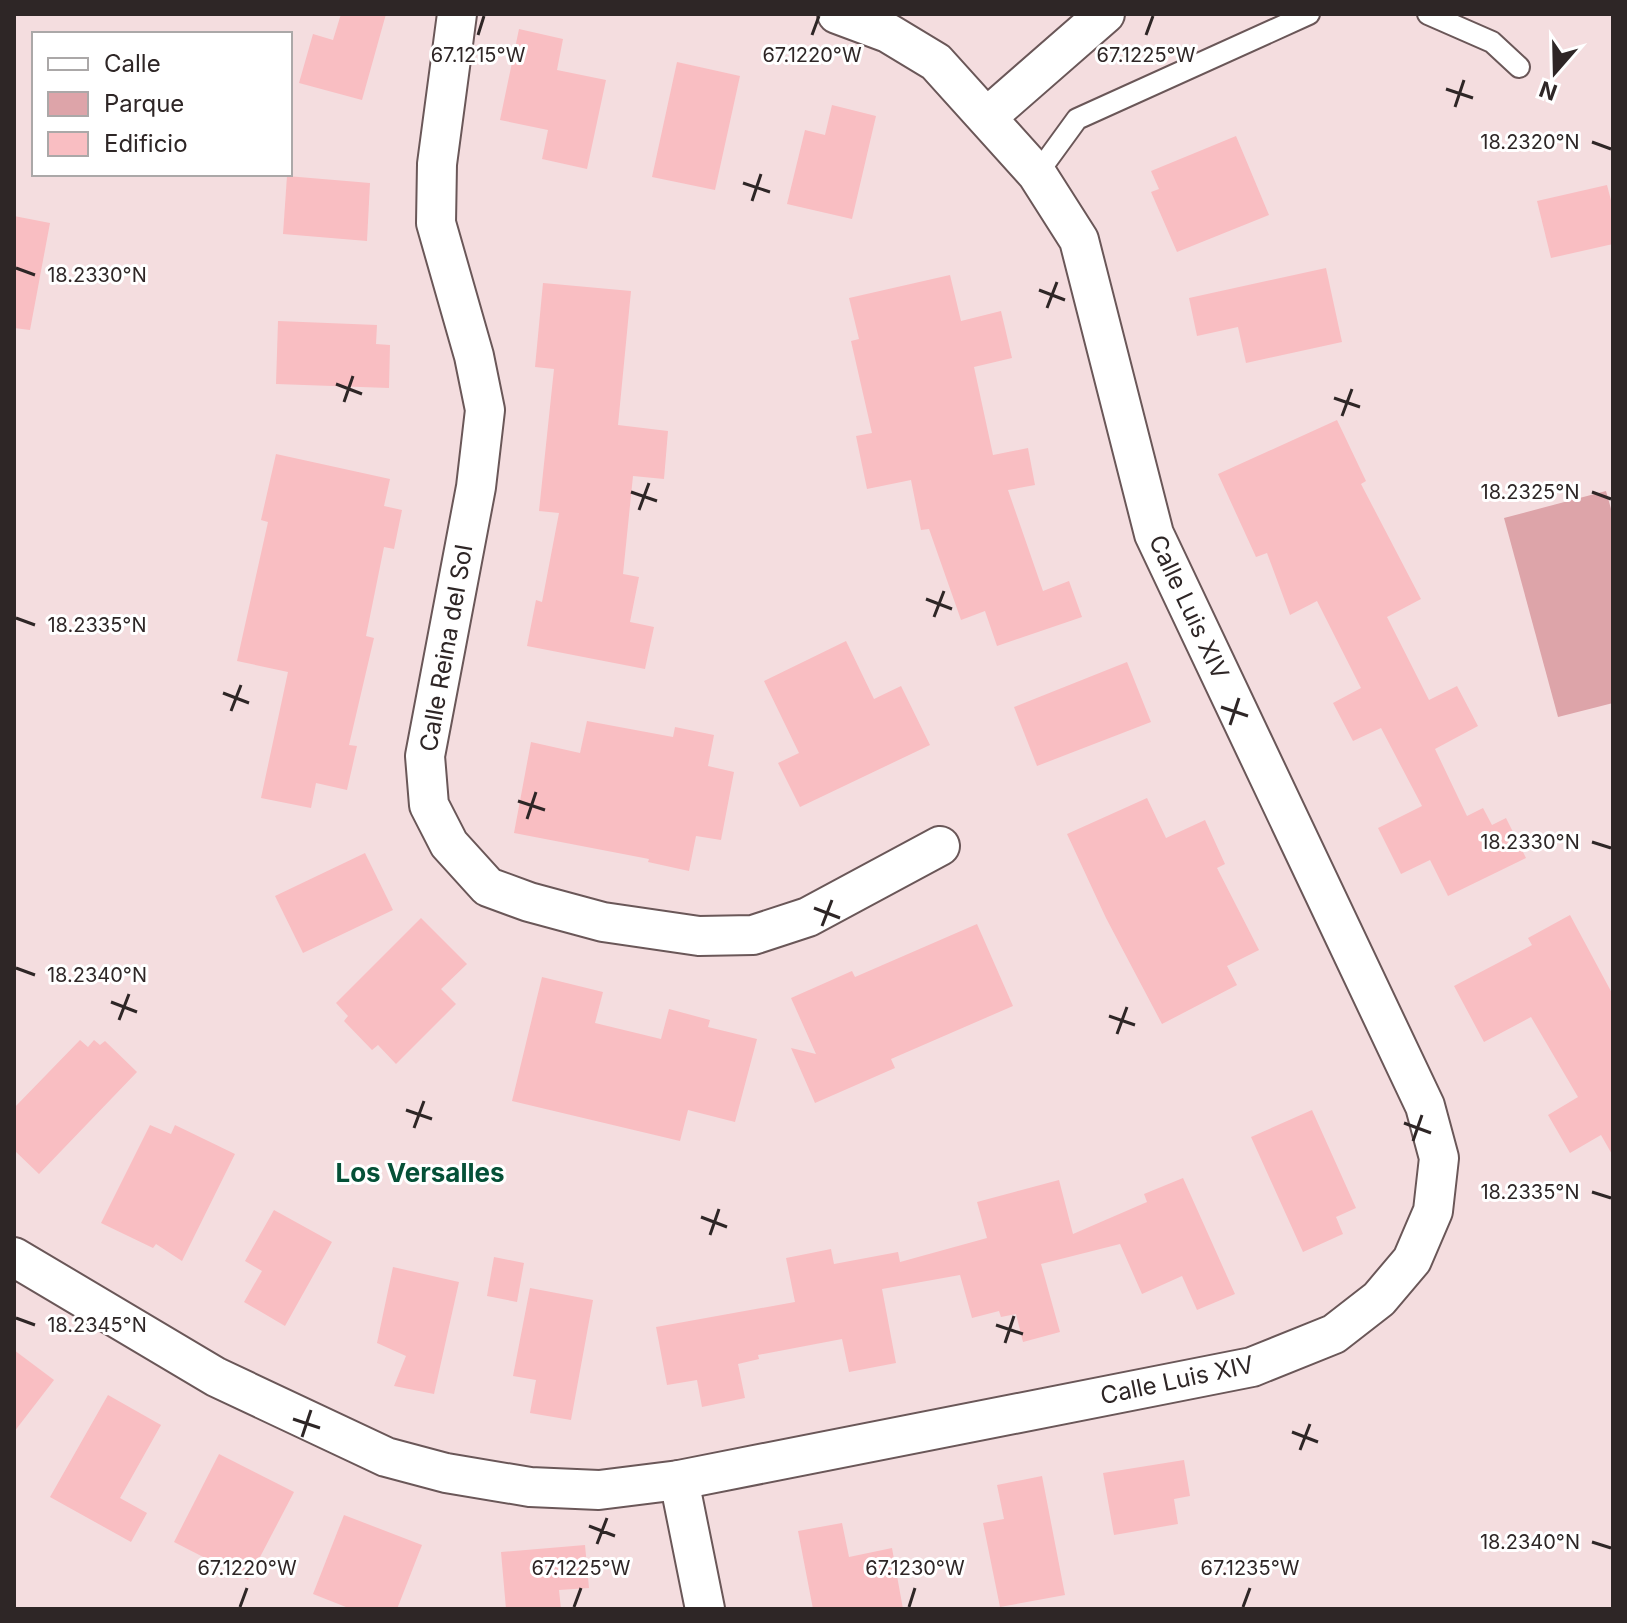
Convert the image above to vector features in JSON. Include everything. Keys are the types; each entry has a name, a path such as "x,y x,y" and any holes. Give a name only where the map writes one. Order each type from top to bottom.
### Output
{"street":[{"name":"Calle Reina del Sol","path":"457,14 437,164 436,223 474,356 485,410 476,487 425,756 429,805 449,844 488,887 529,902 603,922 699,936 753,935 808,917 940,846"},
{"name":"Calle Luis XIV","path":"14,1257 216,1377 386,1457 446,1473 530,1487 599,1490 679,1480 1252,1367 1334,1334 1379,1299 1412,1260 1433,1211 1439,1158 1425,1106 1154,534 1079,240 1037,174 936,62 888,33 837,14"},
{"path":"987,117 1105,14"},
{"path":"679,1480 705,1609"}],"lane":[{"path":"1037,174 1077,119 1309,14"},
{"path":"1428,14 1492,42 1519,67"}],"green space":[{"path":"1606,491 1613,516 1613,703 1558,717 1504,518"}],"building":[{"path":"341,14 386,14 362,100 299,83 313,34 333,40"},
{"path":"519,29 563,39 557,70 606,80 587,169 542,159 548,130 500,120"},
{"path":"677,62 740,76 715,190 652,177"},
{"path":"832,105 876,116 852,219 787,204 805,130 825,135"},
{"path":"1236,136 1269,215 1177,252 1151,192 1159,189 1151,171"},
{"path":"287,176 370,183 367,241 283,234"},
{"path":"1607,185 1613,208 1613,244 1551,258 1537,201"},
{"path":"14,216 50,223 30,330 14,328"},
{"path":"1326,268 1342,342 1246,363 1238,327 1197,336 1189,298"},
{"path":"950,275 961,321 1001,311 1012,358 974,367 993,455 1028,448 1035,485 1008,490 1043,591 1069,581 1082,617 997,646 985,611 961,620 929,529 921,530 911,480 867,489 856,436 872,433 851,341 859,339 849,298"},
{"path":"543,283 631,291 618,425 668,431 664,479 633,476 623,574 639,577 630,622 654,627 645,669 527,646 536,600 542,602 559,513 539,511 554,369 535,367"},
{"path":"278,321 377,325 376,344 390,345 389,388 276,384"},
{"path":"1337,420 1366,481 1361,484 1421,599 1387,617 1429,700 1457,686 1478,726 1435,749 1467,816 1483,808 1492,825 1506,818 1526,858 1448,896 1430,860 1401,874 1378,828 1422,806 1381,728 1353,741 1333,703 1361,688 1317,601 1290,615 1267,553 1256,557 1218,474"},
{"path":"276,454 390,479 384,506 402,510 394,549 384,547 366,636 374,638 349,745 357,746 347,790 316,783 311,808 261,798 288,672 237,661 268,522 261,520"},
{"path":"846,641 874,699 901,686 930,745 800,807 778,763 799,753 764,681"},
{"path":"1127,662 1151,722 1037,766 1014,707"},
{"path":"587,721 673,737 675,727 714,735 708,766 734,772 721,840 696,836 689,871 648,862 649,859 514,833 531,742 580,753"},
{"path":"1147,798 1166,838 1205,820 1225,864 1217,868 1259,950 1227,966 1237,985 1162,1024 1106,918 1067,834"},
{"path":"365,853 393,910 303,953 275,896"},
{"path":"1570,915 1613,995 1613,1156 1601,1135 1570,1153 1548,1115 1578,1097 1531,1017 1484,1042 1454,986 1532,945 1528,938"},
{"path":"421,918 467,964 441,989 456,1004 396,1064 378,1045 372,1050 344,1021 348,1016 336,1003"},
{"path":"977,924 1013,1006 891,1059 895,1068 815,1103 791,1048 816,1054 791,998 852,971 855,977"},
{"path":"542,977 603,992 595,1023 661,1039 669,1009 710,1020 708,1027 757,1039 735,1122 688,1110 680,1141 512,1101"},
{"path":"80,1040 88,1047 94,1040 100,1045 105,1041 137,1072 39,1174 14,1150 14,1108"},
{"path":"1312,1110 1356,1208 1336,1217 1343,1234 1303,1252 1251,1137"},
{"path":"150,1125 171,1134 175,1125 235,1154 182,1261 156,1244 153,1248 101,1223"},
{"path":"1183,1178 1235,1294 1197,1310 1182,1276 1142,1294 1120,1244 1041,1264 1060,1332 1023,1342 1016,1314 1001,1317 999,1311 972,1318 960,1275 882,1289 896,1363 849,1372 842,1339 758,1355 759,1359 738,1364 745,1398 702,1407 697,1380 667,1385 656,1327 795,1302 786,1258 831,1249 834,1264 898,1252 900,1262 987,1238 977,1202 1059,1180 1073,1234 1147,1202 1144,1194"},
{"path":"274,1210 332,1242 285,1326 244,1302 262,1271 245,1261"},
{"path":"494,1257 524,1263 517,1302 487,1296"},
{"path":"393,1267 459,1282 434,1394 394,1386 406,1356 377,1343"},
{"path":"530,1288 593,1300 571,1420 530,1413 536,1380 513,1376"},
{"path":"14,1350 54,1380 14,1432"},
{"path":"108,1395 161,1425 120,1498 147,1513 131,1542 50,1497"},
{"path":"219,1454 294,1492 248,1580 174,1542"},
{"path":"1184,1460 1190,1496 1174,1499 1178,1524 1114,1535 1103,1473"},
{"path":"1042,1476 1065,1595 1000,1607 983,1523 1004,1519 997,1485"},
{"path":"344,1515 422,1545 397,1609 351,1609 313,1594"},
{"path":"842,1523 849,1557 892,1548 903,1609 813,1609 798,1531"},
{"path":"585,1545 589,1588 559,1590 561,1609 506,1609 501,1552"}],"district":[{"name":"Los Versalles","path":"420,1172"}]}
